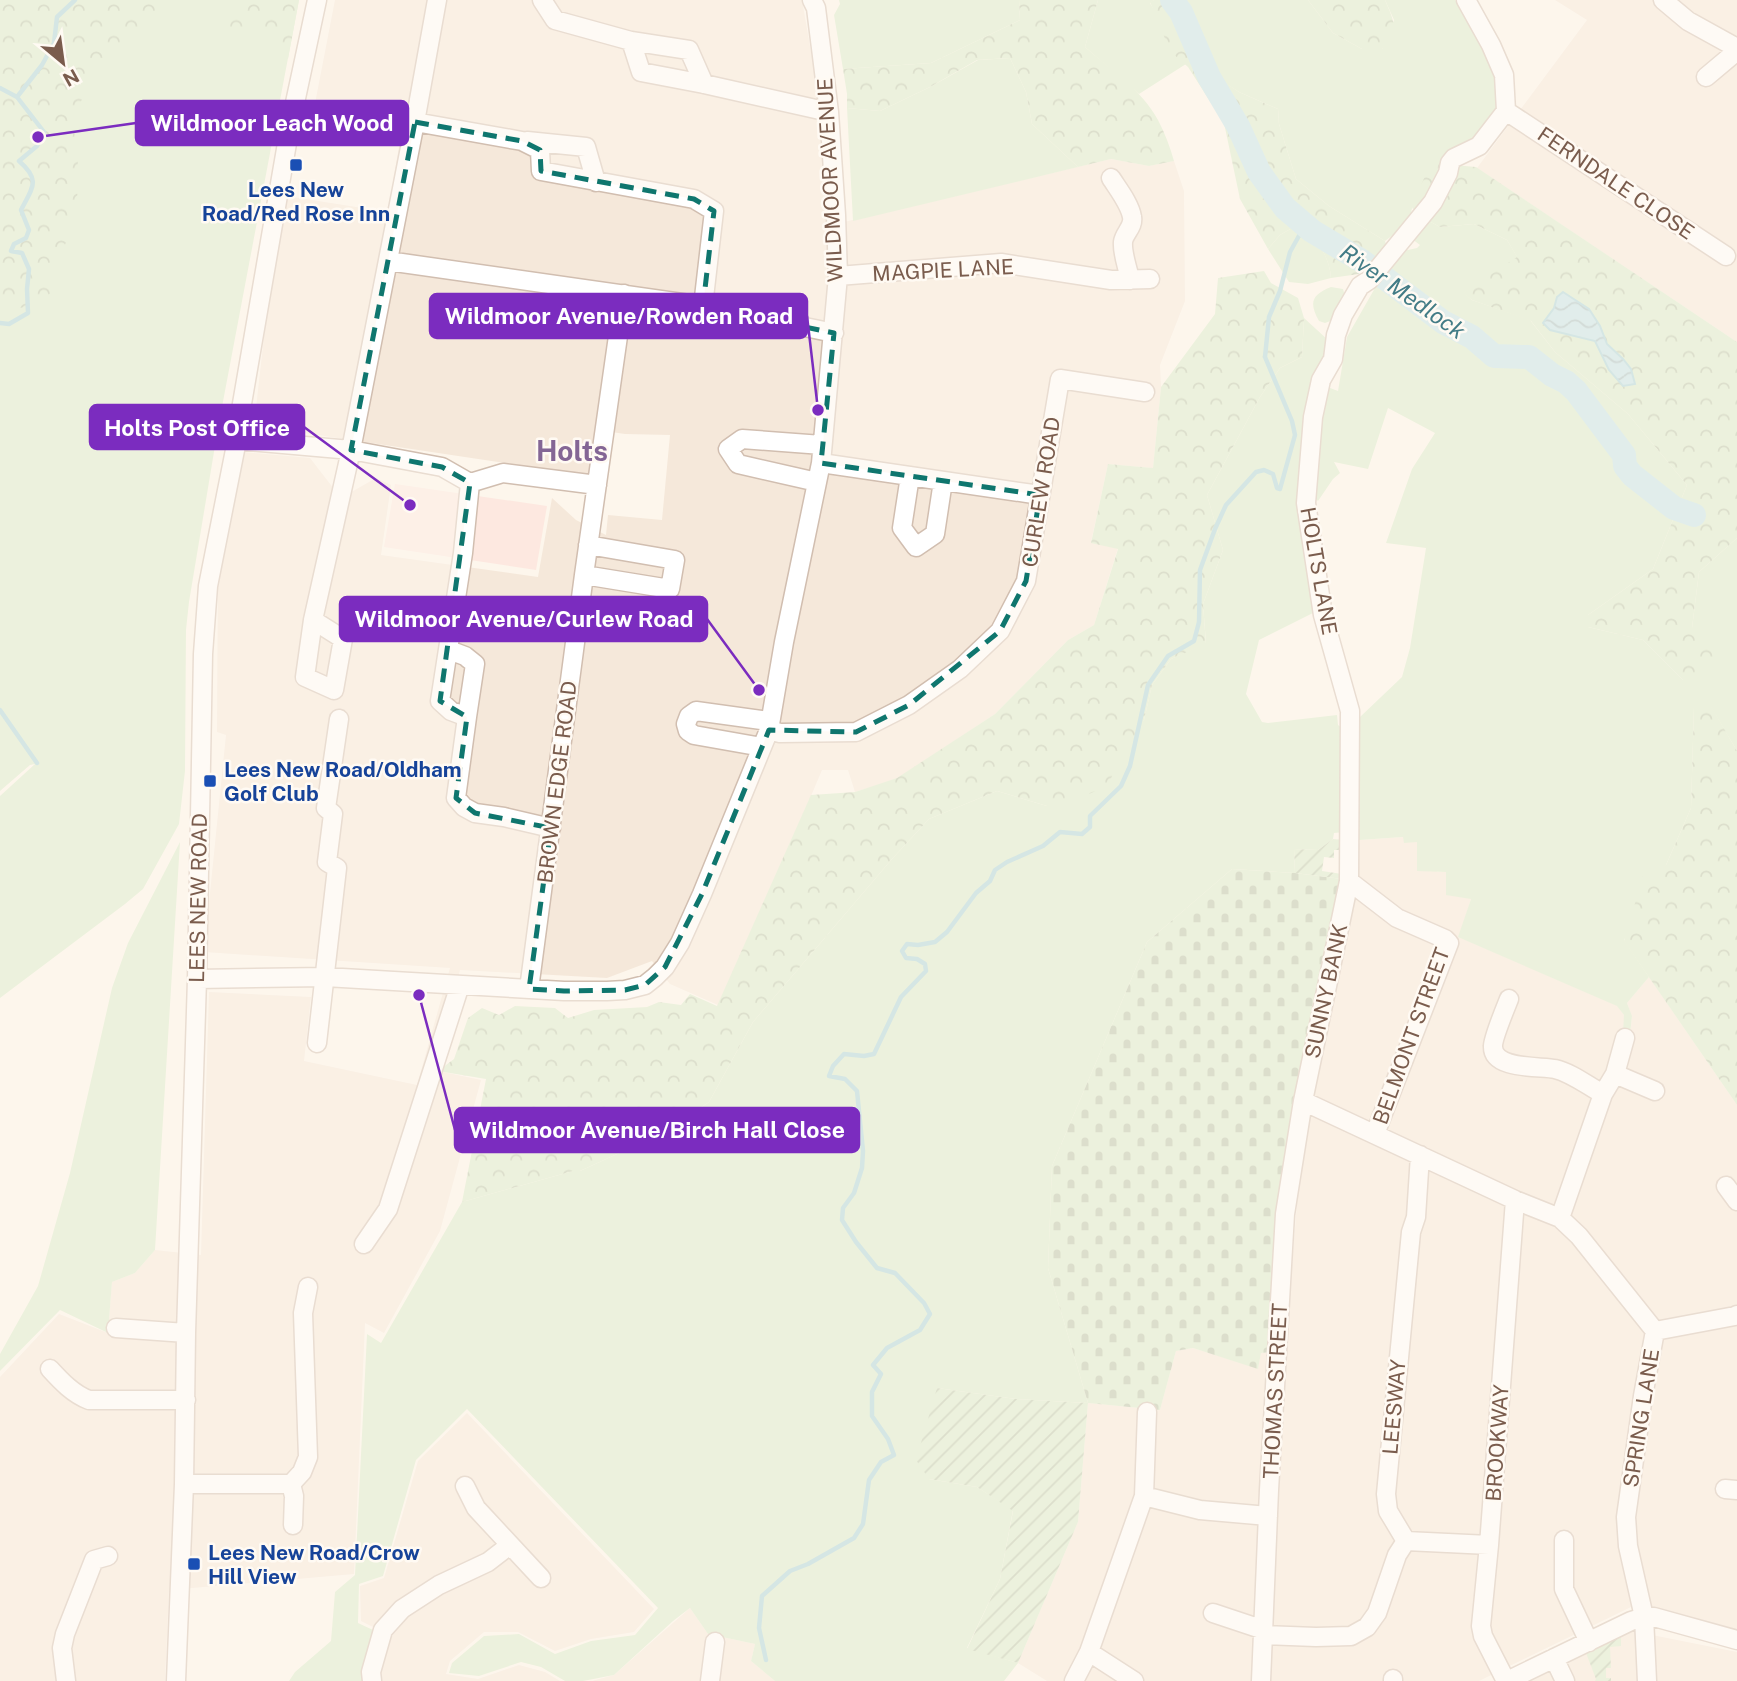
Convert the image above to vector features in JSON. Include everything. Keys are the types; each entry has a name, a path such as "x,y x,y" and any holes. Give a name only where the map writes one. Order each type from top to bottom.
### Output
{"street":[{"name":"LEES NEW ROAD","path":"176,1681 184,1484 201,719 208,586 237,440 290,126 317,0"},
{"path":"313,620 351,450 437,0"},
{"path":"542,0 555,20 631,41 689,50 704,84"},
{"name":"WILDMOOR AVENUE","path":"197,979 325,977 564,991 625,990 645,985 665,967 680,943 702,894 767,733 817,482 838,276 828,112 816,8 812,0"},
{"path":"1466,0 1492,45 1504,75 1506,111"},
{"path":"1663,0 1688,21 1737,49 1706,77"},
{"path":"631,41 641,72 828,112"},
{"name":"FERNDALE CLOSE","path":"1506,111 1726,256"},
{"name":"HOLTS LANE","path":"1349,881 1350,711 1323,615 1306,503 1313,417 1321,380 1333,359 1336,335 1343,315 1360,286 1369,280 1433,202 1454,158 1479,146 1506,111"},
{"path":"415,122 523,141 586,147 596,182"},
{"path":"523,141 540,150 541,172 694,199 713,211 703,306"},
{"path":"1111,178 1132,218 1123,244 1130,280"},
{"path":"388,261 703,306 834,333"},
{"name":"MAGPIE LANE","path":"838,276 1001,263 1111,280 1150,279"},
{"name":"BROWN EDGE ROAD","path":"529,989 624,294"},
{"name":"CURLEW ROAD","path":"767,733 856,732 909,705 960,669 1000,631 1026,581 1060,379 1145,392"},
{"path":"817,482 738,464 729,449 743,439 821,454 910,476 1040,495"},
{"path":"237,440 351,450 442,467 470,483 503,473 597,485"},
{"path":"910,476 902,528 916,547 935,534 943,481"},
{"path":"467,717 451,711 440,701 463,553 470,483"},
{"path":"584,575 670,589 675,560 588,545"},
{"path":"449,650 465,656 475,664 456,797 464,807 475,813 551,828"},
{"path":"317,1043 337,867 327,862 333,814 326,808 339,719"},
{"name":"BELMONT STREET","path":"1349,881 1397,918 1449,943 1375,1134"},
{"name":"SUNNY BANK","path":"1303,1101 1349,881"},
{"path":"364,1244 388,1209 460,985"},
{"path":"1509,999 1493,1046 1495,1054 1505,1062 1519,1066 1555,1069 1603,1094"},
{"path":"1560,1218 1603,1094 1615,1074 1625,1038"},
{"path":"1615,1074 1655,1091"},
{"name":"SPRING LANE","path":"1303,1101 1515,1200 1560,1218 1579,1236 1655,1331 1626,1517 1628,1546 1644,1618 1647,1681"},
{"name":"THOMAS STREET","path":"1261,1681 1285,1214 1303,1101"},
{"name":"LEESWAY","path":"1406,1541 1388,1511 1386,1494 1411,1232 1416,1217 1420,1154"},
{"name":"BROOKWAY","path":"1506,1681 1483,1636 1481,1626 1515,1200"},
{"path":"184,1484 291,1484 302,1472 307,1457 303,1313 308,1287"},
{"path":"1655,1331 1737,1315"},
{"path":"116,1328 186,1333"},
{"path":"50,1369 70,1389 89,1400 186,1401"},
{"path":"1074,1681 1088,1652 1143,1496 1147,1412"},
{"path":"291,1484 294,1496 293,1525"},
{"path":"465,1486 476,1508 541,1578"},
{"path":"1143,1496 1200,1510 1268,1516"},
{"path":"1564,1540 1563,1589 1589,1642"},
{"path":"1213,1613 1264,1632 1316,1637 1351,1636 1367,1627 1377,1613 1397,1555 1406,1541 1489,1545"},
{"path":"372,1681 371,1672 383,1630 402,1609 439,1585 488,1562 510,1545"},
{"path":"66,1681 62,1648 65,1634 94,1560 108,1556"},
{"path":"1506,1681 1636,1619 1654,1617 1737,1640"},
{"path":"710,1681 715,1643"},
{"path":"1088,1652 1133,1681"},
{"path":"1555,1658 1566,1681"}],"highlighted area":[{"path":"415,122 522,141 540,150 541,171 694,199 714,211 703,306 834,333 821,463 1040,495 1026,581 1000,631 909,705 856,732 769,730 702,894 665,967 645,985 625,990 529,989 551,828 475,813 456,798 467,717 440,701 470,483 442,467 351,450"}],"shaded area":[{"path":"335,0 802,0 816,81 827,226 1111,159 1149,166 1174,161 1184,191 1185,301 1160,365 1161,387 1153,468 1108,464 1091,542 1118,548 1094,625 1068,640 995,714 897,779 855,792 848,770 822,770 718,1005 670,984 652,961 607,978 460,970 434,1070 481,1080 440,1231 384,1333 365,1323 354,1574 169,1590 165,1681 0,1681 0,1377 59,1314 108,1333 112,1282 135,1273 155,1250 201,1255 209,992 311,997 304,1061 417,1085 450,968 204,952 226,735 217,732 218,560 242,452 310,458 341,498 376,478 391,485 381,555 538,577 552,498 576,520 606,535 608,515 662,520 670,435 625,434 598,430 592,476 271,428 256,408 280,195 388,212 401,134 312,119"},
{"path":"1555,0 1737,0 1737,342 1477,168 1587,20"},
{"path":"395,484 547,506 536,570 384,547"},
{"path":"1404,837 1417,842 1437,872 1446,872 1471,899 1459,937 1618,1006 1624,1015 1624,1034 1630,1035 1632,1017 1627,1003 1649,977 1737,1105 1737,1634 1652,1609 1631,1607 1479,1681 1047,1681 1018,1663 1078,1522 1088,1403 1160,1410 1176,1351 1193,1348 1258,1368 1261,1353 1285,1352 1301,1154 1360,840"},
{"path":"467,1413 654,1609 634,1632 591,1639 555,1651 518,1632 484,1632 450,1661 446,1674 478,1679 519,1665 545,1672 560,1681 380,1681 380,1669 391,1636 361,1621 360,1586 384,1578 418,1461"},
{"path":"690,1608 708,1634 755,1644 751,1661 775,1681 592,1681 614,1675"},
{"path":"1627,1630 1737,1652 1737,1681 1518,1681"}],"green space":[{"path":"0,0 299,0 218,428 189,602 186,630 185,771 179,824 143,889 0,998 0,796 35,764 30,765 0,791"},
{"path":"0,0 178,0 172,11 101,68 72,116 78,159 77,213 57,266 50,294 26,307 0,311"},
{"path":"237,0 299,0 288,59 252,31 235,37 225,24"},
{"path":"839,0 1019,0 1020,20 931,63 843,69 834,15 840,4"},
{"path":"1019,0 1098,0 1085,47 1125,80 1151,109 1163,130 1174,161 1149,166 1111,159 1078,167 1032,124 1026,92 1010,58 977,60 880,111 847,108 843,69 931,63 1020,20"},
{"path":"1098,0 1154,0 1150,3 1186,64 1139,94 1085,47"},
{"path":"1168,0 1308,0 1333,33 1362,49 1382,49 1394,20 1385,0 1455,0 1472,19 1500,76 1500,104 1489,121 1412,208 1409,223 1385,241 1329,206 1296,179 1279,124 1278,109 1239,92 1222,81 1189,17"},
{"path":"1168,0 1189,17 1223,81 1239,92 1278,109 1279,124 1296,179 1329,206 1385,241 1387,248 1366,273 1331,278 1328,262 1317,238 1292,228 1280,235 1268,249 1240,199 1224,123 1188,67 1170,51 1150,2"},
{"path":"1308,0 1385,0 1394,26 1391,37 1382,49 1362,49 1333,33"},
{"path":"1010,58 1026,92 1032,124 1078,167 853,221 847,108 880,111 978,60"},
{"path":"1443,160 1454,165 1476,167 1737,342 1737,538 1699,572 1692,628 1712,644 1714,662 1710,672 1683,680 1643,640 1588,627 1588,615 1653,569 1687,485 1628,414 1555,352 1531,321 1472,300 1463,293 1517,257 1507,240 1474,224 1440,227 1412,208 1429,166"},
{"path":"1429,221 1440,227 1474,224 1507,240 1518,258 1464,293 1472,300 1530,320 1555,352 1628,414 1687,485 1653,569 1588,615 1588,627 1643,640 1683,680 1699,572 1737,538 1737,751 1711,707 1694,707 1691,808 1666,865 1624,940 1649,977 1627,1003 1632,1016 1630,1035 1623,1034 1624,1015 1617,1006 1458,937 1471,899 1446,895 1446,872 1417,871 1417,842 1404,843 1403,837 1360,840 1355,838 1357,717 1402,677 1410,648 1426,548 1386,543 1412,469 1435,433 1388,408 1368,469 1334,462 1340,473 1318,501 1309,493 1325,386 1338,391 1347,337 1375,288 1396,262 1397,256 1420,245 1412,239"},
{"path":"1292,228 1317,237 1328,262 1331,278 1308,284 1289,282 1268,249 1280,235"},
{"path":"1264,271 1271,283 1298,298 1304,318 1302,357 1280,368 1260,397 1207,495 1223,550 1203,604 1206,644 1171,659 1152,685 1144,720 1106,787 1059,806 1047,806 997,791 929,819 753,1022 709,1102 688,1116 655,1115 641,1143 580,1171 462,1202 486,1079 438,1071 454,1059 468,1018 482,1008 499,1015 515,1006 555,1008 568,1018 594,1010 647,1007 659,1002 681,1005 690,994 717,1006 811,795 855,792 897,778 995,714 1068,640 1094,625 1118,549 1091,543 1108,464 1153,468 1161,387 1215,314 1218,278"},
{"path":"1331,287 1343,289 1345,296 1333,320 1325,323 1319,321 1313,304 1319,293"},
{"path":"1304,318 1328,340 1329,353 1310,391 1317,611 1259,640 1246,694 1262,722 1337,715 1338,725 1347,732 1345,832 1334,833 1333,839 1318,850 1294,849 1295,873 1232,869 1147,942 1052,1166 1048,1268 1088,1403 1016,1399 937,1388 929,1479 977,1487 1013,1510 1000,1579 967,1648 1018,1663 1004,1681 775,1681 751,1661 755,1644 708,1634 690,1608 614,1675 583,1681 565,1681 541,1667 521,1662 479,1676 449,1673 452,1663 484,1636 519,1634 555,1654 591,1641 635,1635 658,1608 467,1409 416,1460 383,1576 359,1584 358,1623 388,1637 378,1666 378,1681 289,1681 295,1672 331,1641 335,1592 355,1575 367,1334 381,1343 462,1202 580,1171 641,1143 655,1115 688,1116 709,1102 753,1022 929,819 997,791 1047,806 1144,720 1152,685 1171,659 1206,643 1203,604 1223,550 1207,495 1260,397 1280,368 1302,357"},
{"path":"1694,706 1711,706 1737,751 1737,1105 1624,941 1644,872 1666,865 1691,808"},
{"path":"1333,839 1344,840 1344,850 1334,850 1334,858 1324,857 1322,871 1342,874 1342,879 1295,873 1294,849 1318,850"},
{"path":"180,842 155,1250 135,1273 112,1282 108,1333 60,1310 0,1371 0,1354 38,1286 70,1173 112,988 128,943"},
{"path":"1232,869 1342,879 1273,1352 1261,1353 1258,1369 1193,1348 1176,1351 1160,1410 1088,1403 1048,1268 1052,1166 1147,942"},
{"path":"937,1388 1016,1399 1088,1403 1078,1522 1018,1663 967,1649 1000,1579 1013,1511 977,1487 929,1479 916,1460"},
{"path":"1621,1637 1621,1646 1610,1647 1611,1668 1606,1668 1606,1678 1611,1678 1611,1681 1595,1681 1586,1653"}],"water":[{"path":"1563,292 1589,309 1607,344 1631,369 1635,384 1623,386 1609,370 1595,341 1550,330 1543,323 1554,308 1557,297"}],"waterway":[{"path":"17,97 42,65 54,43 57,17 75,0"},
{"name":"River Medlock","path":"1172,0 1181,12 1209,77 1238,126 1259,172 1285,208 1312,231 1362,261 1443,322 1472,337 1494,356 1529,357 1566,382 1576,391 1624,455 1625,466 1632,475 1674,508 1694,515"},
{"path":"0,88 17,97 44,132 37,146 19,161 30,173 33,184 21,210 29,230 26,238 14,244 11,251 22,253 29,269 28,313 9,324 0,323"},
{"path":"766,1660 759,1628 762,1596 790,1571 854,1538 863,1524 869,1480 881,1462 894,1455 888,1439 872,1416 872,1392 881,1374 873,1365 887,1348 920,1330 930,1314 924,1303 895,1273 877,1268 842,1220 843,1208 854,1193 862,1168 863,1151 857,1091 845,1079 829,1076 833,1066 844,1054 874,1054 901,997 926,971 925,964 917,959 906,958 902,951 907,944 935,942 947,932 976,893 990,881 995,870 1007,862 1043,846 1060,832 1082,834 1090,827 1090,816 1121,786 1130,766 1148,685 1168,656 1194,641 1199,622 1200,570 1226,505 1256,472 1264,470 1273,474 1277,488 1280,489 1295,435 1292,421 1265,357 1269,317 1280,291 1290,252 1305,225"},
{"path":"0,710 37,763"}],"place":[{"name":"Wildmoor Leach Wood","path":"38,137"},
{"name":"Lees New Road/Red Rose Inn","path":"296,165"},
{"name":"Wildmoor Avenue/Rowden Road","path":"818,410"},
{"name":"Holts Post Office","path":"410,505"},
{"name":"Wildmoor Avenue/Curlew Road","path":"759,690"},
{"name":"Lees New Road/Oldham Golf Club","path":"210,781"},
{"name":"Wildmoor Avenue/Birch Hall Close","path":"419,995"},
{"name":"Lees New Road/Crow Hill View","path":"194,1564"}],"district":[{"name":"Holts","path":"572,450"}]}
